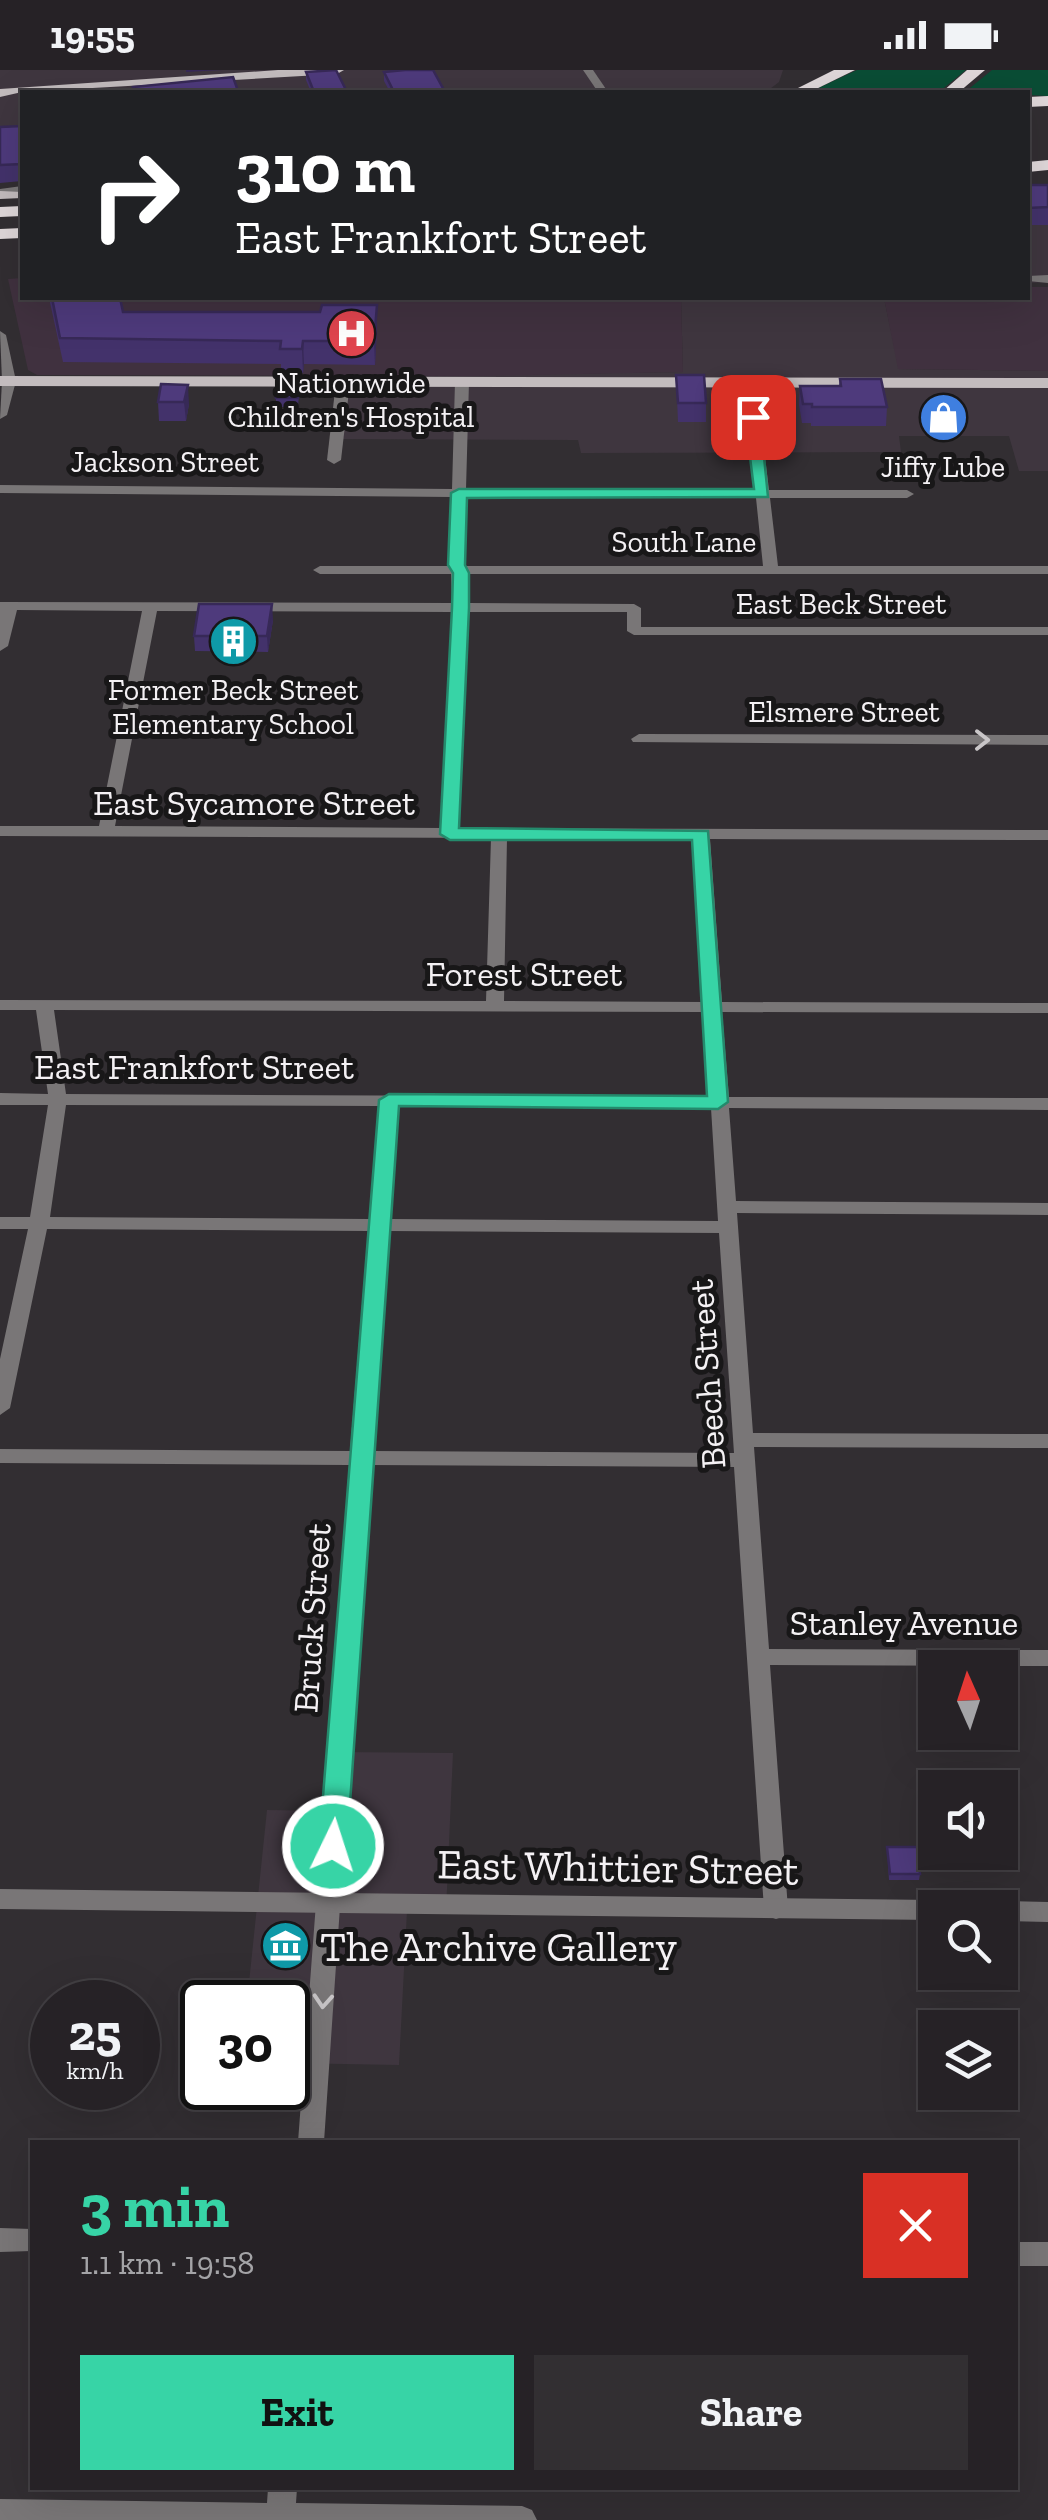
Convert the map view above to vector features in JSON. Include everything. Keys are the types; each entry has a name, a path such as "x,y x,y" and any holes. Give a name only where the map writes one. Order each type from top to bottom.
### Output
{"highway":[{"path":"802,90 847,70"},
{"path":"952,90 977,70"},
{"path":"0,212 15,196"}],"main road":[{"path":"31,90 337,70"},
{"path":"4,381 1048,383"}],"street":[{"path":"1032,279 1048,279"},
{"path":"0,336 4,381 0,416"},
{"path":"334,460 344,382"},
{"path":"450,834 460,608 462,382"},
{"path":"749,382 771,570"},
{"name":"Jackson Street","path":"0,489 908,494"},
{"name":"South Lane","path":"320,570 1048,570"},
{"path":"0,646 5,606 460,608"},
{"path":"106,831 150,607"},
{"name":"East Beck Street","path":"460,608 634,608 634,631 1048,632"},
{"name":"Elsmere Street","path":"639,740 1048,740"},
{"name":"East Sycamore Street","path":"0,832 1048,836"},
{"path":"495,1007 499,834"},
{"name":"Beech Street","path":"701,835 776,1908"},
{"name":"Forest Street","path":"0,1005 1048,1008"},
{"path":"0,1408 38,1223 58,1099 44,1005"},
{"name":"East Frankfort Street","path":"0,1099 1048,1104"},
{"name":"Bruck Street","path":"311,2140 389,1100"},
{"path":"0,1223 381,1225 1048,1209"},
{"path":"0,1456 362,1458 1048,1441"},
{"name":"Stanley Avenue","path":"759,1657 1048,1658"},
{"name":"East Whittier Street","path":"0,1899 918,1910"},
{"path":"1018,1911 1048,1912"},
{"path":"0,2240 30,2240"},
{"path":"1018,2254 1048,2254"},
{"path":"0,2512 281,2508 522,2520"}],"shaded area":[{"path":"0,70 783,70 779,82 769,90 20,90 20,137 0,139"},
{"path":"1048,188 1048,282 1030,283 1030,190"},
{"name":"Nationwide Children's Hospital","path":"20,278 20,300 681,300 683,372 477,376 37,375 28,370 8,279"},
{"path":"1030,287 1048,287 1048,371 898,369 884,300 1030,300"},
{"path":"681,300 884,300 899,369 1048,371 1048,471 1019,471 1009,436 899,436 901,452 581,453 578,440 335,439 342,377 683,372"},
{"path":"337,1752 453,1753 446,1911 407,1911 399,2065 310,2063 310,1980 249,1980 267,1810 333,1811"}],"green space":[{"path":"857,70 966,70 941,90 814,90"},
{"path":"992,70 1048,70 1048,96 1030,95 1030,90 967,90"}],"building":[{"path":"336,70 346,90 313,90 306,72"},
{"path":"433,70 444,90 393,90 384,72"},
{"path":"233,77 238,90 134,90 133,87"},
{"path":"20,126 20,164 0,165 0,127"},
{"path":"1030,185 1048,185 1048,207 1030,208"},
{"path":"52,300 120,300 123,312 320,312 322,305 377,305 374,341 303,341 302,349 280,349 281,341 60,338"},
{"path":"676,375 704,375 706,403 678,403"},
{"path":"840,379 881,379 887,407 803,404 800,386 841,386"},
{"path":"278,380 300,381 298,398 276,398"},
{"path":"161,384 188,385 184,402 158,402"},
{"path":"199,604 272,604 267,636 194,636"},
{"path":"887,1847 917,1847 920,1874 890,1874"}],"place":[{"name":"Nationwide Children's Hospital","path":"351,334"},
{"name":"Jiffy Lube","path":"943,418"},
{"name":"Former Beck Street Elementary School","path":"233,641"},
{"name":"The Archive Gallery","path":"285,1946"}],"route":[{"path":"333,1846 389,1100 718,1102 701,835 450,834 461,573 456,565 459,493 762,494 753,417"}]}
